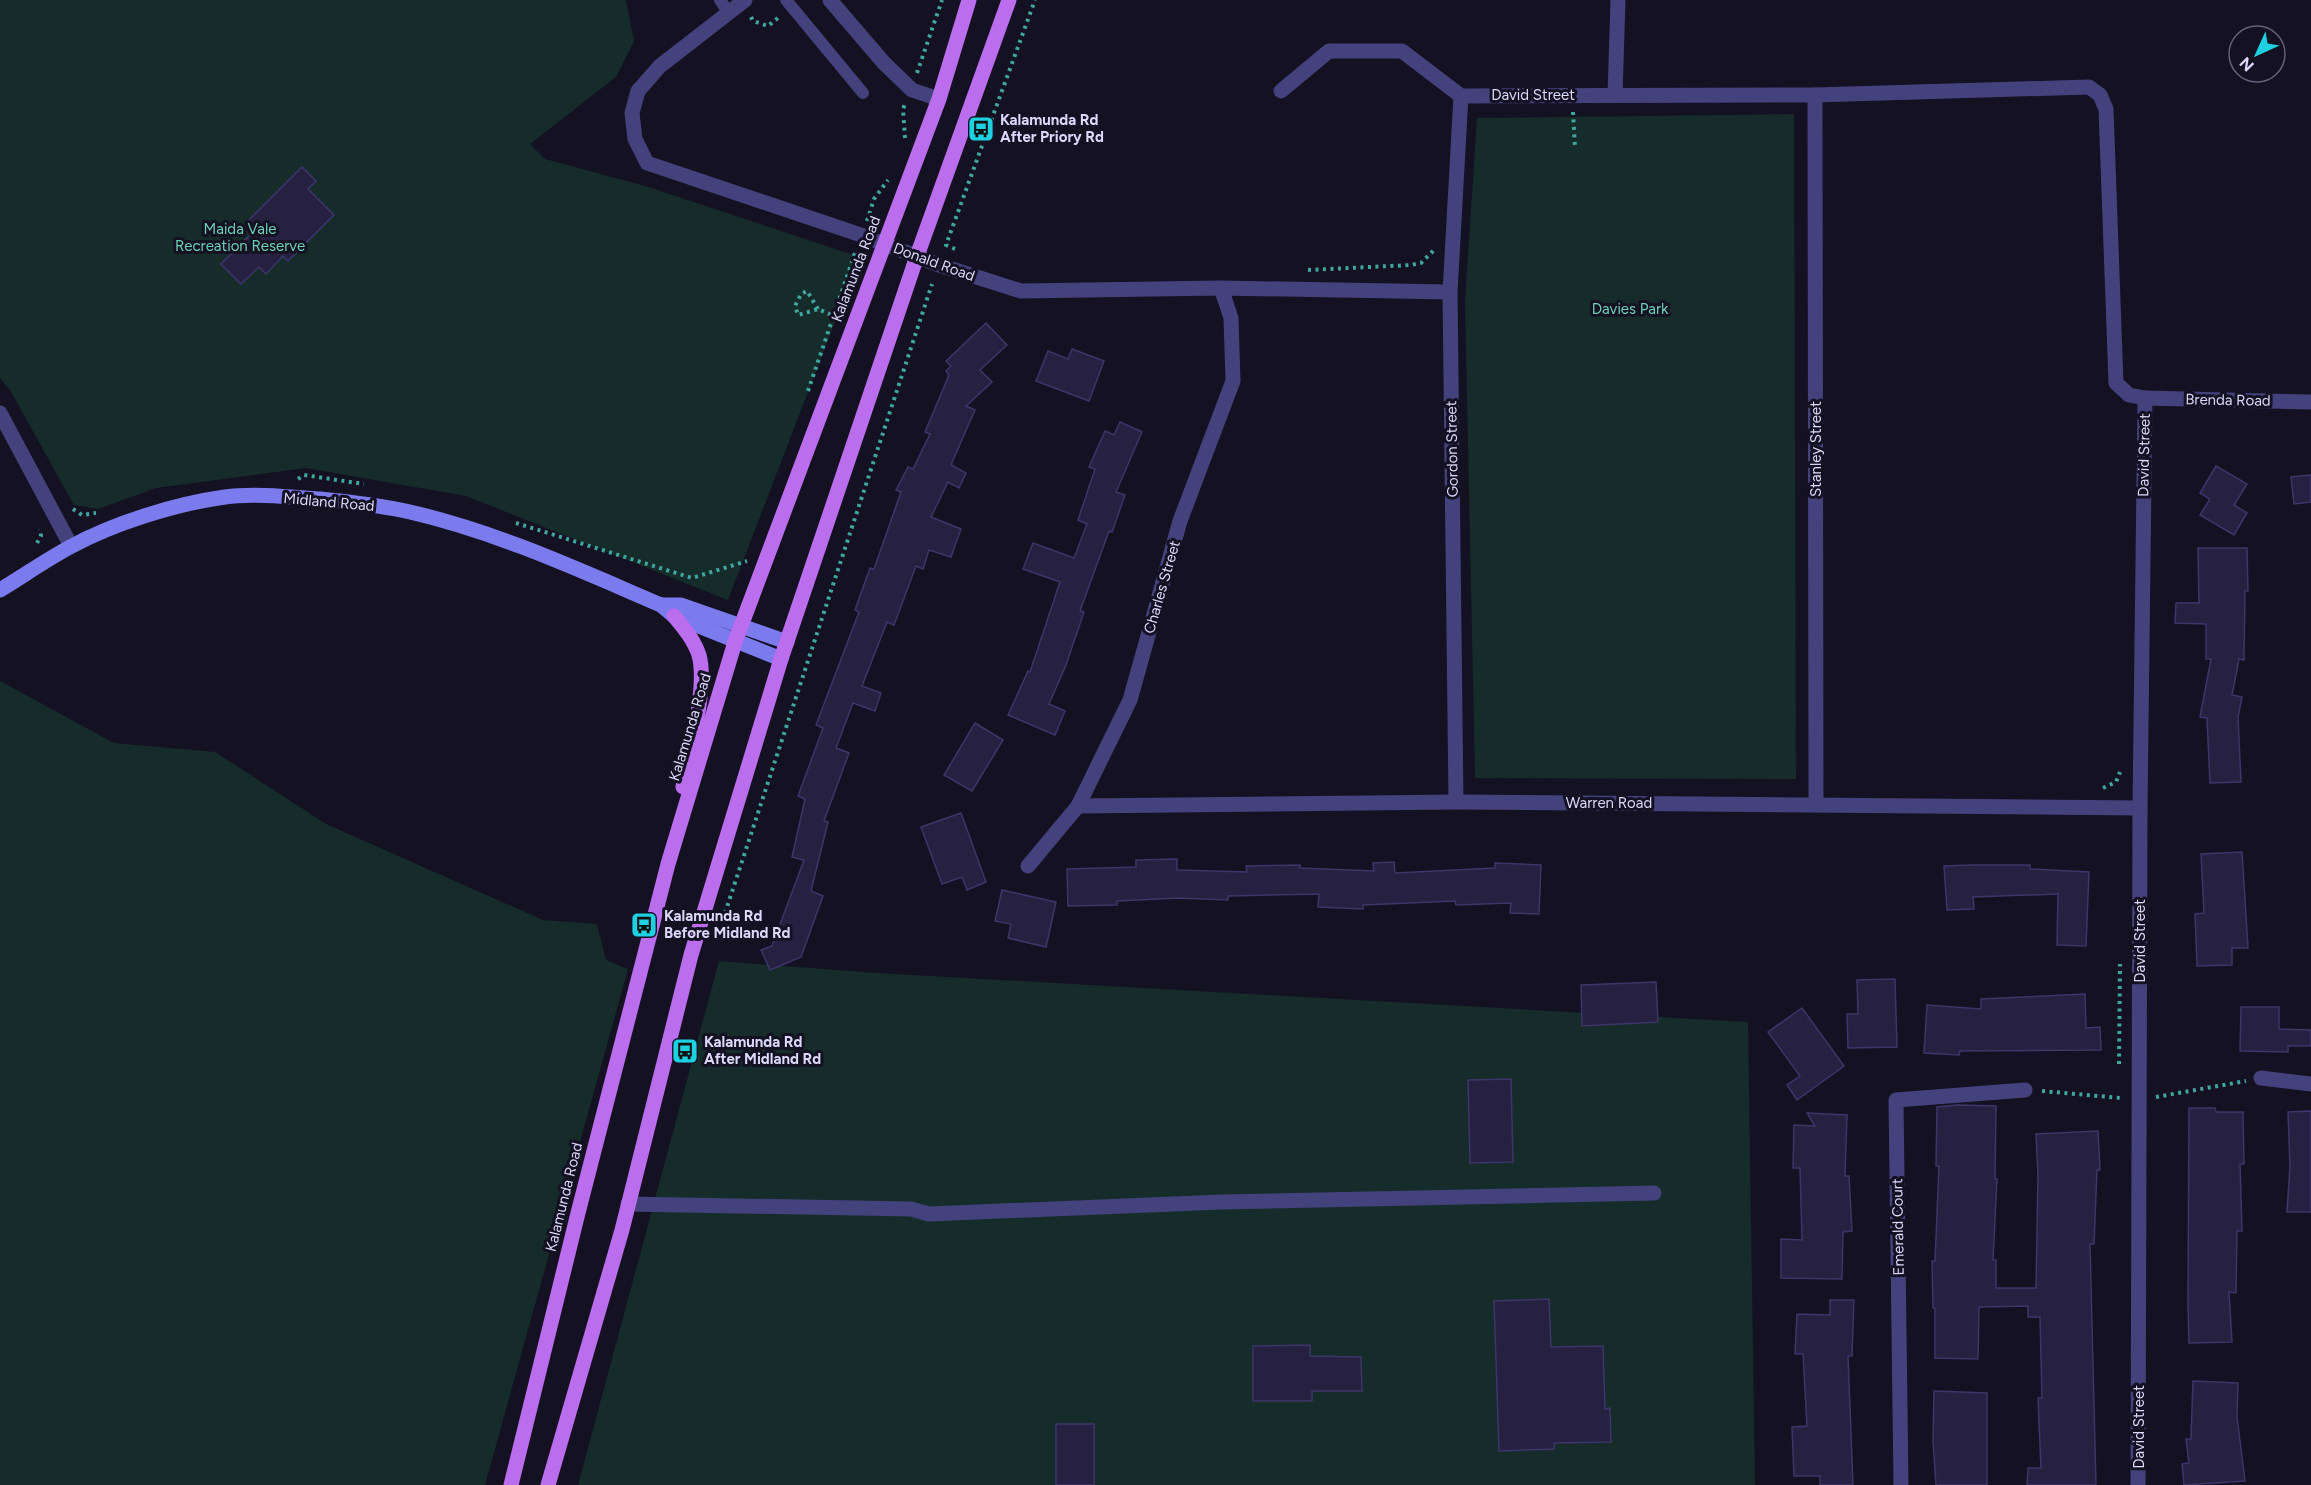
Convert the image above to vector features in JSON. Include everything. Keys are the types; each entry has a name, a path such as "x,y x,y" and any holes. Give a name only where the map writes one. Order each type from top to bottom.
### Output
{"main road":[{"name":"Kalamunda Road","path":"511,1485 668,864 738,635 939,99 969,0"},
{"path":"548,1485 628,1204 691,955 781,659 917,256 1009,0"},
{"name":"Midland Road","path":"0,590 71,546 116,526 173,508 226,496 295,497 361,503 409,512 458,525 540,554 661,605 674,616 738,635 787,642"},
{"name":"Midland Road","path":"661,605 681,605 781,659"},
{"path":"668,864 703,681 699,655 690,635 674,616"}],"street":[{"path":"830,0 884,63 912,90 939,99"},
{"path":"1616,95 1618,0"},
{"name":"Donald Road","path":"734,4 660,66 638,91 632,114 635,139 647,163 1021,291 1221,288 1450,292"},
{"path":"1281,91 1329,51 1402,51 1461,96"},
{"name":"David Street","path":"1461,96 1815,94 2089,87 2100,95 2106,109 2115,383 2129,395 2145,398 2140,808 2138,1485"},
{"name":"Stanley Street","path":"1815,94 1816,804"},
{"name":"Gordon Street","path":"1456,802 1450,292 1461,96"},
{"name":"Charles Street","path":"1028,866 1078,806 1130,700 1180,521 1233,381 1231,318 1221,288"},
{"name":"Brenda Road","path":"2145,398 2311,402"},
{"path":"0,413 71,546"},
{"name":"Warren Road","path":"1078,806 1456,802 2140,808"},
{"path":"2261,1078 2311,1084"},
{"name":"Emerald Court","path":"1901,1485 1896,1100 2025,1090"},
{"path":"628,1204 911,1209 929,1214 1221,1202 1654,1193"}],"lane":[{"path":"789,3 863,93"}],"path":[{"path":"916,76 942,0"},
{"path":"956,250 946,245 966,184 978,159 1035,0"},
{"path":"734,4 753,21 768,26 789,3"},
{"path":"1572,95 1575,147"},
{"path":"905,146 903,109 906,103"},
{"path":"805,398 874,199 893,174"},
{"path":"1306,270 1411,265 1421,263 1437,248"},
{"path":"723,916 932,284"},
{"path":"818,309 798,315 795,306 801,294 807,291 818,309 834,316"},
{"path":"297,480 304,475 365,484"},
{"path":"67,504 82,515 104,512"},
{"path":"32,548 40,542 39,521"},
{"path":"514,523 692,578 746,562 753,552"}],"green space":[{"name":"Maida Vale Recreation Reserve","path":"0,0 626,0 634,41 616,77 530,144 545,159 645,186 860,257 728,600 466,496 306,468 156,488 98,509 74,505 10,390 0,378"},
{"name":"Davies Park","path":"1794,114 1796,779 1475,778 1465,301 1477,118"},
{"path":"0,681 114,743 215,752 326,824 543,920 597,924 606,960 628,969 485,1485 0,1485"},
{"path":"719,961 877,973 1748,1022 1755,1485 578,1485"}],"building":[{"path":"302,167 316,181 308,189 334,215 288,261 283,256 266,274 259,267 241,284 221,264 256,229 248,221"},
{"path":"986,323 1007,345 980,370 992,382 966,406 975,410 951,465 966,473 959,488 948,482 931,517 961,529 951,557 929,550 923,569 916,566 894,625 887,622 862,686 881,693 875,711 853,703 836,748 849,753 824,821 828,822 811,891 823,896 801,957 770,970 761,950 772,946 804,860 792,857 805,799 798,796 823,728 816,725 859,612 855,610 870,568 874,569 901,492 896,490 908,467 913,469 930,434 925,432 949,375 946,371 951,366 946,361"},
{"path":"1072,349 1104,361 1089,401 1036,381 1048,351 1068,359"},
{"path":"1120,422 1142,432 1116,492 1125,495 1112,532 1109,531 1080,611 1084,612 1066,665 1049,704 1065,711 1055,735 1008,715 1028,671 1030,672 1060,582 1023,569 1033,543 1074,558 1087,524 1078,520 1095,469 1089,467 1105,431 1114,435"},
{"path":"2216,466 2247,484 2234,505 2247,513 2234,535 2200,515 2210,499 2200,493"},
{"path":"2311,475 2311,502 2294,504 2291,477"},
{"path":"2198,548 2247,548 2248,591 2245,591 2244,660 2239,659 2232,695 2242,697 2238,717 2241,782 2210,783 2207,718 2200,717 2211,659 2206,659 2206,624 2175,623 2176,603 2199,603"},
{"path":"975,723 1003,740 972,791 944,775"},
{"path":"961,813 986,882 967,890 962,877 942,884 921,827"},
{"path":"2242,852 2248,948 2232,948 2232,965 2197,966 2195,914 2204,913 2201,854"},
{"path":"1177,859 1177,870 1247,872 1246,866 1300,865 1300,868 1374,871 1373,863 1394,862 1395,873 1495,868 1495,863 1541,865 1539,914 1510,913 1511,903 1456,905 1455,901 1363,905 1363,909 1318,907 1319,894 1228,896 1228,900 1178,898 1117,901 1117,905 1068,906 1067,869 1136,867 1136,860"},
{"path":"2030,865 2030,869 2089,872 2086,946 2057,945 2058,894 1973,897 1974,909 1947,910 1944,866"},
{"path":"1002,890 1056,902 1046,947 1008,938 1011,924 995,921"},
{"path":"1895,979 1897,1047 1848,1048 1847,1014 1858,1014 1857,980"},
{"path":"1656,982 1658,1022 1582,1026 1581,985"},
{"path":"2085,994 2086,1028 2100,1027 2101,1050 1960,1051 1959,1055 1924,1053 1927,1005 1981,1009 1981,999"},
{"path":"2241,1007 2279,1007 2279,1029 2311,1030 2311,1046 2288,1046 2288,1052 2240,1051"},
{"path":"1802,1008 1844,1066 1797,1100 1787,1085 1800,1076 1768,1032"},
{"path":"1511,1079 1513,1162 1470,1163 1468,1080"},
{"path":"1996,1106 1995,1179 1997,1179 1993,1260 1996,1260 1996,1288 2036,1288 2038,1175 2036,1134 2098,1131 2100,1170 2097,1170 2094,1244 2090,1244 2096,1485 2027,1485 2028,1468 2041,1468 2038,1398 2042,1398 2040,1317 2028,1317 2028,1306 1979,1307 1978,1359 1935,1358 1932,1261 1935,1261 1939,1166 1936,1166 1937,1107"},
{"path":"2189,1108 2215,1108 2216,1112 2243,1112 2244,1164 2240,1164 2242,1231 2237,1231 2236,1293 2229,1292 2232,1342 2189,1343"},
{"path":"2311,1111 2311,1212 2287,1212 2290,1166 2288,1112"},
{"path":"1807,1113 1847,1115 1845,1176 1849,1176 1852,1231 1843,1232 1842,1279 1781,1278 1781,1239 1802,1240 1800,1168 1793,1168 1794,1125 1815,1126"},
{"path":"1549,1299 1551,1347 1603,1346 1605,1409 1610,1408 1611,1442 1554,1443 1554,1449 1499,1451 1494,1301"},
{"path":"1830,1300 1854,1300 1852,1356 1848,1356 1853,1485 1820,1485 1820,1476 1794,1476 1792,1427 1807,1426 1803,1354 1795,1354 1797,1314 1830,1315"},
{"path":"1310,1345 1310,1356 1361,1357 1362,1391 1312,1391 1312,1401 1253,1401 1253,1346"},
{"path":"2193,1381 2238,1383 2237,1417 2245,1481 2184,1485 2182,1464 2189,1463 2186,1439 2191,1439"},
{"path":"1934,1391 1987,1393 1987,1485 1936,1485 1933,1441"},
{"path":"1056,1424 1094,1424 1094,1485 1056,1485"}],"place":[{"name":"Kalamunda Rd After Priory Rd","path":"981,129"},
{"name":"Kalamunda Rd Before Midland Rd","path":"644,925"},
{"name":"Kalamunda Rd After Midland Rd","path":"685,1051"}]}
